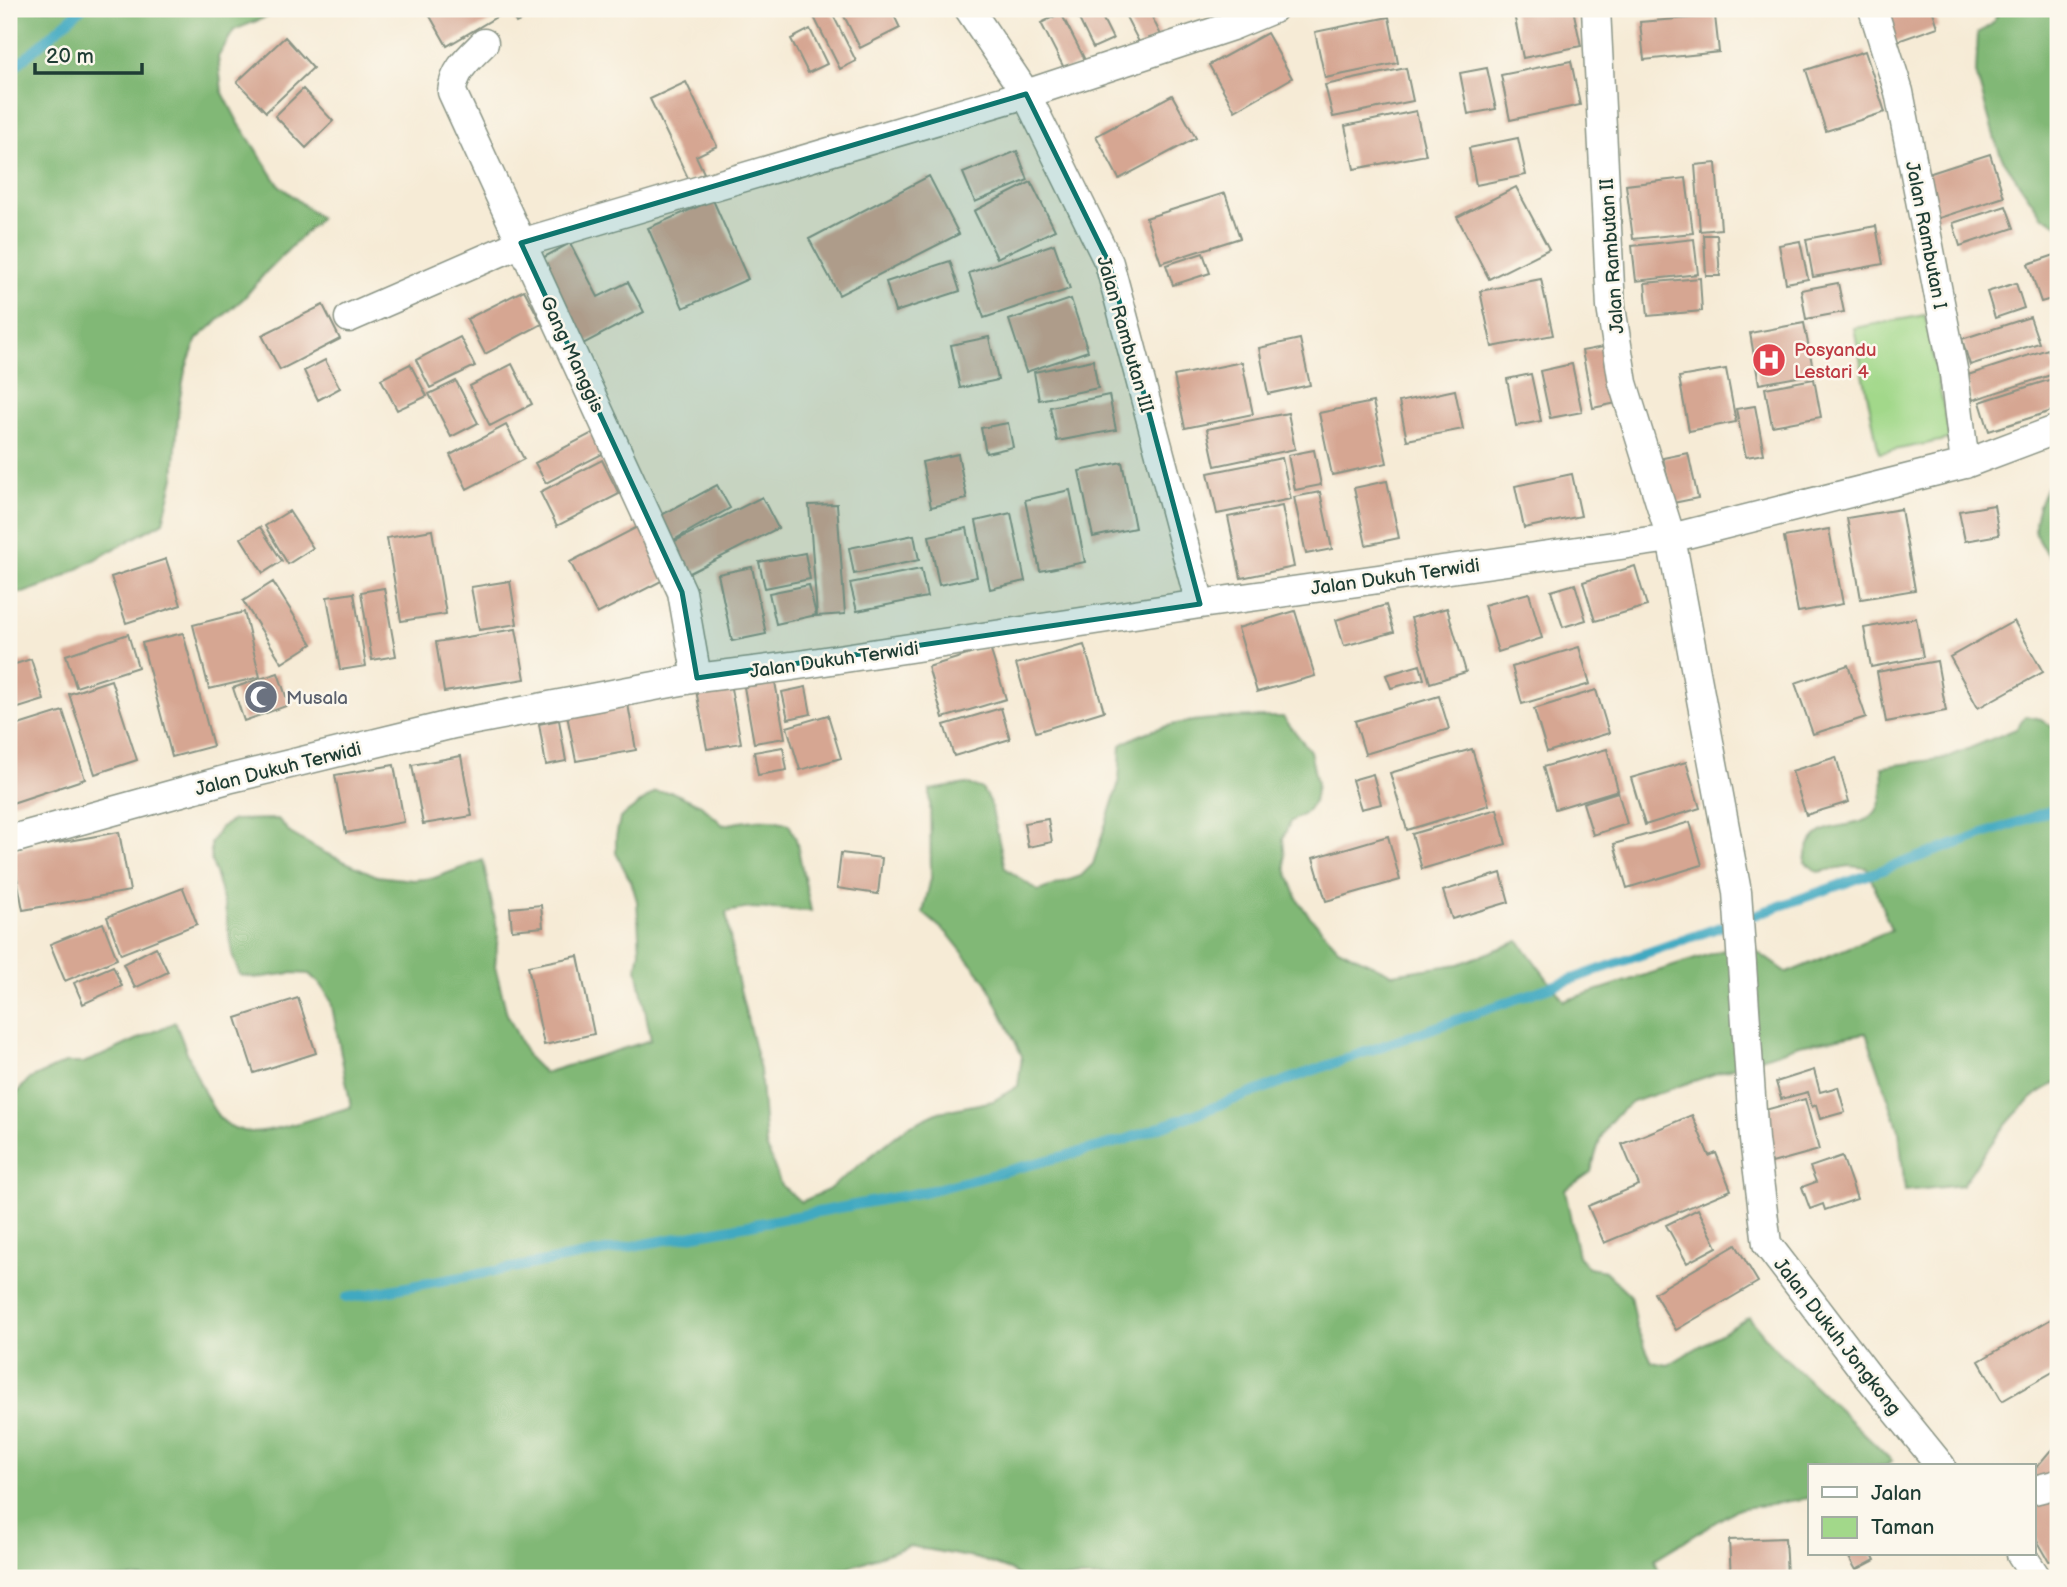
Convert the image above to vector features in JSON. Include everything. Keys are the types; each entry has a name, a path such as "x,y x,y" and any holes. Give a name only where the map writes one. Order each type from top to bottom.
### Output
{"street":[{"name":"Jalan Rambutan III","path":"969,9 1026,94 1109,262 1200,604"},
{"path":"349,318 521,243 1026,94 1232,26 1273,9"},
{"name":"Jalan Rambutan II","path":"1596,9 1611,307 1623,383 1671,538"},
{"name":"Jalan Rambutan I","path":"1872,9 1899,92 1954,374 1965,464"},
{"name":"Gang Manggis","path":"484,43 459,68 452,92 682,592 697,677"},
{"name":"Jalan Dukuh Terwidi","path":"9,840 228,779 454,724 697,677 792,666 1200,604 1671,538 1965,464 2058,429"},
{"name":"Jalan Dukuh Jongkong","path":"1671,538 1737,892 1754,1140 1767,1244 1939,1464"},
{"path":"2036,1490 2058,1484"},
{"path":"2022,1556 2038,1578"}],"highlighted area":[{"path":"1026,94 1109,263 1200,604 697,678 682,592 521,243"}],"green space":[{"path":"9,9 286,9 234,30 218,57 222,91 238,122 279,185 320,218 244,298 197,339 185,371 179,403 174,477 163,522 54,582 23,593 9,591"},
{"path":"2000,9 2058,9 2058,225 2041,215 2002,158 1976,73 1978,33 1992,24"},
{"path":"1925,315 1950,439 1879,453 1854,328"},
{"path":"2058,473 2058,564 2040,543 2035,528 2042,498"},
{"path":"2026,716 2041,719 2058,731 2058,1083 2044,1089 2017,1112 1962,1185 1905,1191 1899,1130 1866,1033 1799,1045 1633,1102 1615,1116 1604,1132 1591,1172 1565,1190 1578,1256 1589,1268 1605,1271 1630,1295 1636,1327 1652,1362 1668,1365 1749,1317 1772,1345 1892,1461 1888,1464 1808,1464 1808,1498 1737,1509 1655,1559 1661,1578 1023,1578 1010,1570 979,1559 909,1546 818,1578 9,1578 9,1103 28,1080 65,1063 83,1063 101,1056 175,1022 209,1102 222,1120 231,1127 251,1132 261,1131 351,1107 331,1001 322,986 309,974 292,973 256,978 240,975 233,958 225,907 211,859 211,843 220,828 233,820 278,819 290,833 323,852 377,876 413,880 434,878 483,860 498,934 495,966 507,1014 528,1057 544,1073 651,1040 637,968 640,951 637,901 632,884 616,853 620,818 655,792 672,792 701,805 723,825 764,820 789,824 796,839 811,911 750,908 726,912 736,973 760,1070 766,1145 781,1185 801,1202 828,1190 907,1127 939,1112 993,1101 1018,1086 1022,1056 987,983 948,934 923,913 931,878 930,790 966,784 981,788 990,801 1005,868 1038,891 1081,876 1093,864 1119,782 1121,745 1139,735 1178,723 1221,718 1283,717 1310,751 1317,784 1314,802 1304,814 1290,822 1283,838 1286,869 1297,898 1306,912 1338,948 1392,974 1459,964 1519,941 1564,1001 1745,943 1787,973 1891,930 1867,868 1849,866 1818,872 1805,862 1809,845 1818,834 1830,828 1868,819 1877,810 1882,793 1882,767 1946,758 2016,729"}],"building":[{"path":"426,9 510,9 447,46"},
{"path":"510,9 547,9 516,23"},
{"path":"810,9 830,9 856,61 840,69"},
{"path":"891,9 900,28 860,48 841,10"},
{"path":"1074,9 1098,9 1113,39 1093,48"},
{"path":"1122,9 1148,9 1161,35 1141,46"},
{"path":"1513,9 1573,9 1581,46 1523,58"},
{"path":"1883,9 1932,9 1938,27 1895,42"},
{"path":"1061,13 1085,60 1065,70 1041,23"},
{"path":"1715,16 1719,52 1644,60 1640,22"},
{"path":"1389,17 1398,63 1325,78 1315,32"},
{"path":"810,29 827,64 808,73 791,39"},
{"path":"1267,33 1292,78 1235,111 1209,65"},
{"path":"285,37 313,68 266,112 237,82"},
{"path":"1865,51 1885,112 1826,131 1806,70"},
{"path":"1571,61 1580,105 1510,120 1501,75"},
{"path":"1406,68 1413,101 1333,117 1325,85"},
{"path":"1487,68 1496,109 1468,114 1460,73"},
{"path":"686,82 717,146 696,156 704,173 689,180 650,99"},
{"path":"303,89 333,121 306,148 275,116"},
{"path":"1172,95 1196,138 1119,179 1096,136"},
{"path":"1416,111 1426,155 1354,169 1345,126"},
{"path":"1518,138 1526,175 1476,185 1469,148"},
{"path":"1017,151 1028,180 975,202 963,173"},
{"path":"1990,154 2004,197 1936,219 1922,176"},
{"path":"1716,163 1721,229 1700,231 1695,165"},
{"path":"929,176 959,234 839,295 809,239"},
{"path":"1686,178 1693,233 1633,239 1626,185"},
{"path":"1031,182 1055,230 997,258 974,211"},
{"path":"1516,187 1549,249 1489,279 1457,217"},
{"path":"1225,193 1240,238 1161,263 1146,218"},
{"path":"713,200 748,279 683,308 648,228"},
{"path":"2006,206 2014,228 1960,246 1953,223"},
{"path":"1876,226 1883,264 1813,277 1806,239"},
{"path":"1704,235 1717,235 1720,276 1706,276"},
{"path":"1694,239 1698,274 1636,281 1632,246"},
{"path":"1800,241 1808,279 1786,283 1779,245"},
{"path":"570,243 598,297 628,282 644,312 581,345 537,261"},
{"path":"1054,244 1070,289 984,318 969,273"},
{"path":"1203,253 1210,273 1173,285 1166,265"},
{"path":"2058,254 2058,297 2041,302 2028,264"},
{"path":"950,261 960,291 895,312 886,282"},
{"path":"1700,278 1702,311 1648,316 1645,283"},
{"path":"1541,279 1553,335 1492,347 1480,291"},
{"path":"1838,283 1844,312 1806,319 1801,290"},
{"path":"2016,283 2024,308 1995,318 1987,292"},
{"path":"524,290 542,324 485,354 467,319"},
{"path":"1071,299 1088,351 1026,372 1009,320"},
{"path":"323,305 340,339 280,370 262,335"},
{"path":"2030,317 2039,343 1970,365 1962,339"},
{"path":"1804,323 1814,374 1759,384 1750,333"},
{"path":"460,337 475,366 430,388 416,360"},
{"path":"989,337 998,380 960,388 951,345"},
{"path":"1300,339 1310,385 1268,394 1259,348"},
{"path":"1609,346 1621,402 1593,408 1582,351"},
{"path":"2048,349 2057,373 1973,400 1965,376"},
{"path":"325,360 340,388 318,400 304,371"},
{"path":"1093,360 1098,388 1039,400 1034,372"},
{"path":"1242,362 1253,414 1185,428 1174,376"},
{"path":"410,364 427,396 397,410 381,379"},
{"path":"512,364 532,404 490,426 470,386"},
{"path":"1572,364 1582,412 1550,418 1540,371"},
{"path":"1726,369 1736,422 1689,431 1679,377"},
{"path":"1531,374 1541,421 1516,426 1507,379"},
{"path":"2058,377 2058,409 1989,431 1980,402"},
{"path":"1814,379 1821,417 1772,426 1765,388"},
{"path":"456,381 478,423 451,437 429,394"},
{"path":"1455,390 1463,429 1407,440 1399,402"},
{"path":"1109,395 1116,430 1057,441 1050,407"},
{"path":"1373,402 1387,463 1332,475 1319,413"},
{"path":"1755,406 1764,454 1746,457 1736,409"},
{"path":"1288,413 1295,449 1215,466 1207,429"},
{"path":"1008,423 1013,447 986,453 981,428"},
{"path":"506,425 524,459 467,489 450,455"},
{"path":"598,430 608,451 546,483 535,463"},
{"path":"1314,450 1321,485 1295,490 1288,455"},
{"path":"1688,453 1698,498 1673,503 1663,458"},
{"path":"958,454 967,499 931,507 922,462"},
{"path":"1282,458 1291,499 1217,514 1208,473"},
{"path":"602,460 619,494 557,526 540,492"},
{"path":"1122,462 1135,528 1093,537 1079,471"},
{"path":"1572,474 1581,516 1524,528 1515,486"},
{"path":"1387,481 1399,538 1366,545 1354,488"},
{"path":"717,485 730,508 670,542 656,518"},
{"path":"1070,490 1085,562 1040,571 1025,500"},
{"path":"1320,492 1332,549 1306,554 1294,497"},
{"path":"762,497 778,528 682,577 665,546"},
{"path":"837,504 845,614 817,616 809,505"},
{"path":"1994,505 1999,535 1965,541 1959,511"},
{"path":"1282,506 1294,567 1241,578 1228,517"},
{"path":"1901,509 1915,590 1861,599 1847,518"},
{"path":"289,511 313,548 288,564 265,526"},
{"path":"1011,513 1025,581 990,589 976,521"},
{"path":"645,523 671,576 597,614 570,562"},
{"path":"260,527 282,561 263,573 241,538"},
{"path":"967,528 977,577 939,585 929,536"},
{"path":"1829,529 1843,604 1798,612 1784,537"},
{"path":"432,530 446,614 401,621 387,538"},
{"path":"914,535 919,560 854,574 849,548"},
{"path":"805,553 810,579 765,588 759,562"},
{"path":"166,559 181,605 126,623 111,577"},
{"path":"1635,566 1647,606 1595,621 1583,582"},
{"path":"752,567 766,634 732,641 718,574"},
{"path":"921,569 927,597 857,611 850,583"},
{"path":"510,581 517,624 479,630 471,587"},
{"path":"273,582 312,644 282,663 243,601"},
{"path":"1575,584 1586,620 1563,627 1551,591"},
{"path":"809,585 816,615 776,624 769,593"},
{"path":"384,588 396,656 372,660 361,592"},
{"path":"354,593 366,666 340,670 327,597"},
{"path":"1529,593 1542,638 1498,652 1484,605"},
{"path":"1386,605 1394,632 1344,646 1336,620"},
{"path":"1447,608 1466,672 1430,683 1411,618"},
{"path":"1295,611 1315,676 1257,692 1238,628"},
{"path":"244,612 260,677 209,689 193,625"},
{"path":"1916,618 1923,657 1871,667 1864,628"},
{"path":"2014,621 2043,672 1978,708 1950,657"},
{"path":"516,629 525,679 444,692 436,642"},
{"path":"183,633 213,746 172,757 142,643"},
{"path":"128,634 138,667 76,687 66,655"},
{"path":"1084,645 1104,711 1036,732 1016,664"},
{"path":"1579,647 1590,684 1522,704 1512,667"},
{"path":"990,648 1006,699 943,718 928,667"},
{"path":"31,659 44,700 9,711 9,666"},
{"path":"1937,661 1946,711 1886,722 1877,672"},
{"path":"1420,665 1424,679 1391,688 1386,675"},
{"path":"1848,665 1866,717 1813,734 1795,683"},
{"name":"Musala","path":"278,673 289,705 244,721 233,688"},
{"path":"111,680 137,760 95,774 69,694"},
{"path":"775,682 785,738 754,743 744,687"},
{"path":"730,683 741,743 707,749 696,690"},
{"path":"806,687 811,714 788,719 782,692"},
{"path":"1596,690 1609,733 1547,752 1534,709"},
{"path":"1439,696 1449,729 1365,754 1355,721"},
{"path":"628,704 636,750 576,761 567,715"},
{"path":"1001,708 1010,739 954,756 944,725"},
{"path":"63,711 85,779 9,804 9,728"},
{"path":"828,715 841,758 800,770 787,727"},
{"path":"559,720 566,761 546,765 539,724"},
{"path":"783,747 787,770 758,775 754,752"},
{"path":"1472,749 1489,805 1407,830 1390,773"},
{"path":"1607,749 1618,790 1555,809 1543,767"},
{"path":"461,756 472,816 423,824 412,765"},
{"path":"1836,757 1849,802 1806,815 1792,771"},
{"path":"1686,762 1700,808 1645,825 1631,778"},
{"path":"394,765 404,822 346,833 335,775"},
{"path":"1373,774 1381,804 1361,809 1352,780"},
{"path":"1618,792 1627,824 1593,835 1583,803"},
{"path":"1497,809 1506,844 1422,869 1412,834"},
{"path":"1048,819 1052,842 1028,847 1024,823"},
{"path":"1690,822 1702,865 1627,888 1614,844"},
{"path":"119,832 130,891 23,910 12,851"},
{"path":"1388,836 1400,880 1326,901 1313,858"},
{"path":"841,853 882,858 878,894 837,888"},
{"path":"1501,873 1509,902 1452,919 1443,891"},
{"path":"183,888 197,924 121,954 107,917"},
{"path":"541,905 543,927 512,930 510,908"},
{"path":"103,923 117,959 65,981 50,944"},
{"path":"156,947 168,972 135,988 123,964"},
{"path":"578,956 594,1034 544,1045 528,966"},
{"path":"113,966 122,986 83,1004 74,983"},
{"path":"298,998 316,1053 254,1073 236,1018"},
{"path":"1814,1070 1820,1092 1838,1087 1845,1112 1820,1119 1816,1105 1812,1107 1808,1092 1781,1099 1776,1082"},
{"path":"1805,1099 1819,1150 1772,1163 1758,1112"},
{"path":"1692,1115 1709,1156 1716,1153 1731,1190 1604,1243 1588,1206 1639,1185 1622,1144"},
{"path":"1842,1156 1857,1199 1825,1210 1823,1204 1810,1209 1802,1187 1816,1182 1810,1167"},
{"path":"1698,1209 1717,1247 1687,1263 1666,1225"},
{"path":"1736,1245 1758,1282 1676,1330 1654,1293"},
{"path":"2058,1315 2058,1369 2002,1401 1979,1361"},
{"path":"2058,1445 2058,1481 2036,1486 2036,1468"},
{"path":"2058,1487 2058,1560 2049,1561 2036,1538 2036,1492"},
{"path":"1785,1538 1787,1576 1731,1578 1729,1540"},
{"path":"1848,1556 1873,1556 1875,1560 1856,1570"}],"waterway":[{"path":"9,72 81,9"},
{"path":"346,1298 928,1191 1122,1141 1320,1068 2058,808"}],"place":[{"name":"Posyandu Lestari 4","path":"1769,360"},
{"name":"Musala","path":"261,697"}]}
